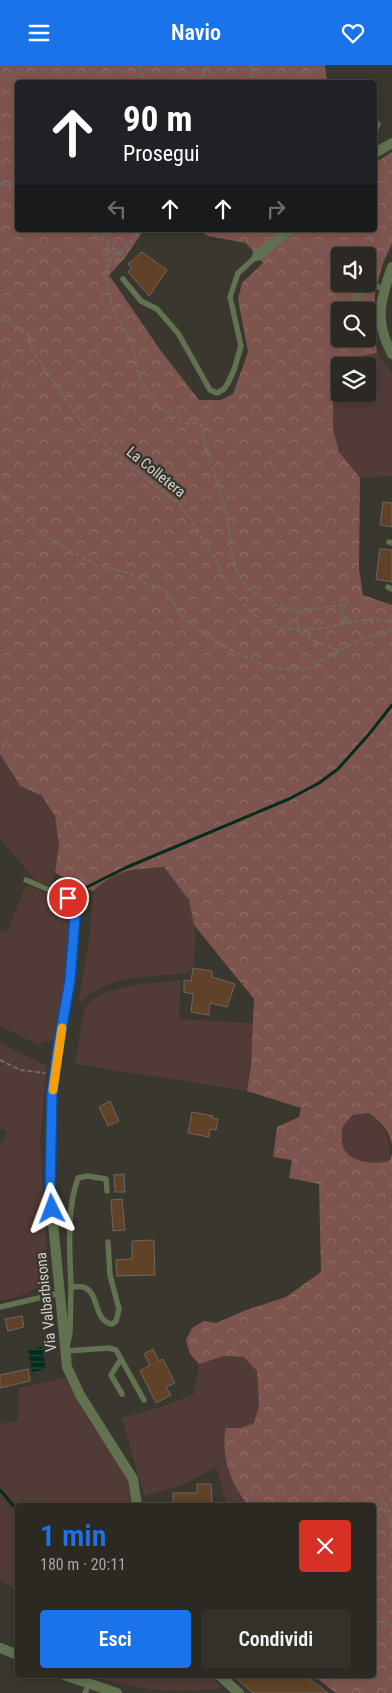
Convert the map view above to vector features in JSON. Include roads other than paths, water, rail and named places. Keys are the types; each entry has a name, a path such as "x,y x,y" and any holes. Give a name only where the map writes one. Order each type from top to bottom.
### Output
{"street":[{"path":"377,152 392,143"},
{"path":"257,256 287,232"},
{"path":"392,267 380,323 392,354"},
{"name":"Via Valbarbisona","path":"58,1048 51,1074 50,1192 67,1367 80,1395 133,1479 137,1503"},
{"path":"0,1648 15,1654"},
{"path":"69,1678 87,1688 117,1693"},
{"path":"222,1678 239,1693"}],"lane":[{"path":"123,279 141,301 157,309 178,333 210,390 217,393 224,389 228,383 241,346 230,297 238,273 257,256"},
{"path":"355,302 362,289 367,286 388,283"},
{"path":"26,880 68,898 75,916 70,980 58,1048"},
{"path":"107,1191 106,1179 87,1176 78,1178 73,1197 70,1243 70,1333 66,1351 110,1348 116,1350 144,1400"},
{"path":"71,1287 83,1287 92,1293 97,1309 106,1323 115,1323 118,1309 110,1275 108,1242"},
{"path":"0,1307 60,1293"},
{"path":"121,1359 111,1375 122,1394"}],"waterway":[{"path":"75,893 125,868 289,799 319,783 338,769 392,705"},
{"path":"0,1490 15,1508"}]}
